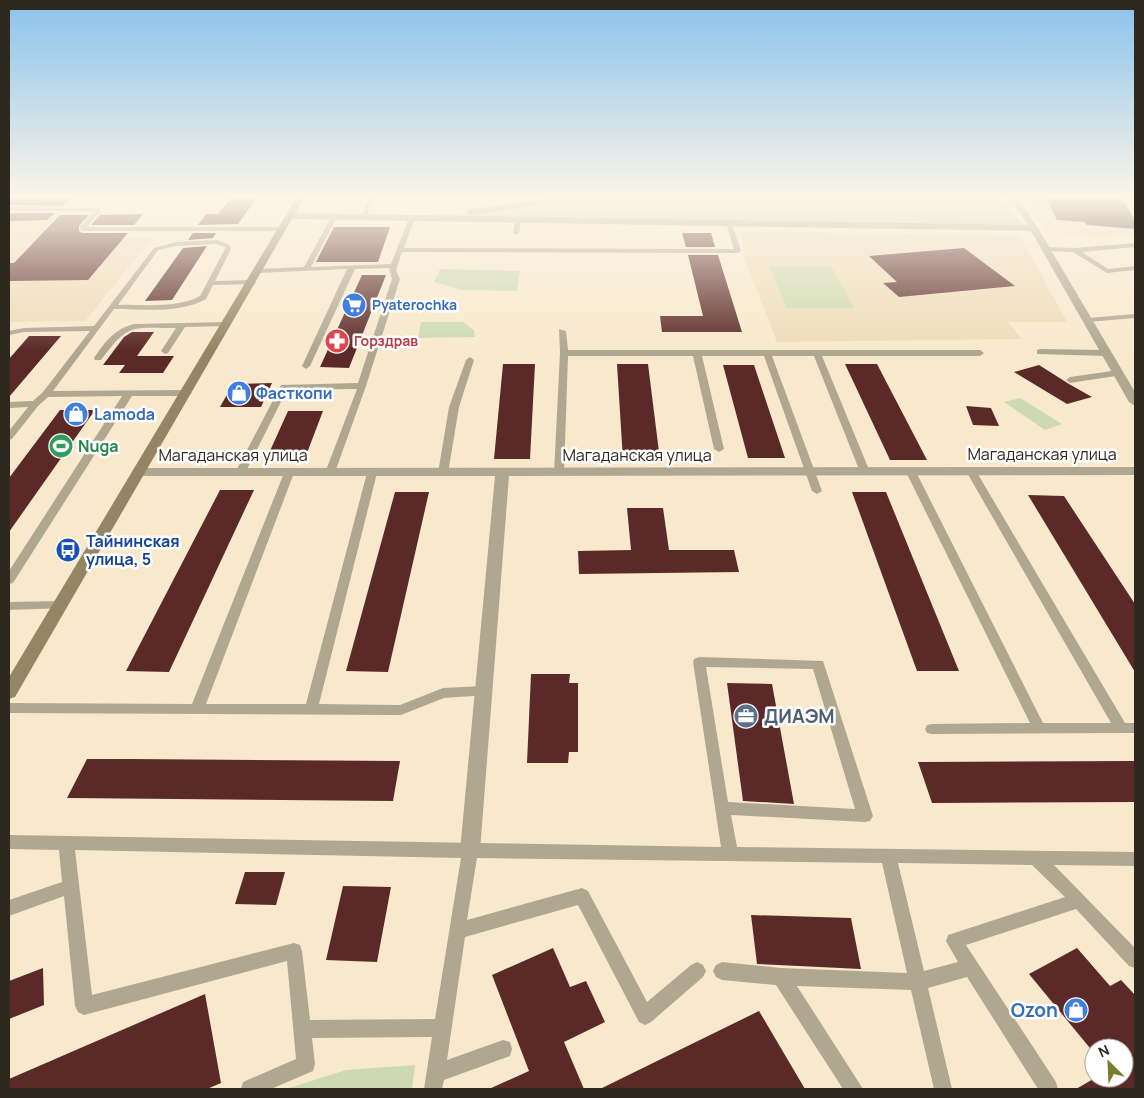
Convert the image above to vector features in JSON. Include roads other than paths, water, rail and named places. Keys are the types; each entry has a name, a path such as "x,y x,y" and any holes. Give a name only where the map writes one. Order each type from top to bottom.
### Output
{"main road":[{"path":"9,692 271,249"}],"street":[{"path":"1047,249 1135,402"},
{"name":"Магаданская улица","path":"140,472 1135,471"},
{"path":"470,851 502,473"}],"lane":[{"path":"9,437 35,404 46,394 155,249"},
{"path":"112,307 193,304 203,297 228,249"},
{"path":"306,269 317,249"},
{"path":"330,473 362,386 396,279 392,270 400,250 422,249"},
{"path":"695,249 738,249"},
{"path":"1064,249 1084,249"},
{"path":"1075,250 1106,271 1135,268"},
{"path":"211,283 306,269 394,266"},
{"path":"306,366 352,267"},
{"path":"1088,320 1135,316"},
{"path":"98,358 119,330 125,327 227,324"},
{"path":"165,351 182,325"},
{"path":"9,333 24,330 96,328"},
{"path":"558,473 564,352 562,330"},
{"path":"564,352 980,353"},
{"path":"1040,352 1106,352"},
{"path":"697,353 719,449"},
{"path":"767,353 817,491"},
{"path":"817,353 865,472"},
{"path":"443,473 454,407 470,360"},
{"path":"1070,380 1118,373"},
{"path":"240,473 284,387 362,386"},
{"path":"9,580 13,565 129,393"},
{"path":"46,394 187,393"},
{"path":"9,404 35,404"},
{"path":"971,471 1128,728"},
{"path":"911,472 1038,728"},
{"path":"197,709 289,473"},
{"path":"311,710 372,473"},
{"path":"9,606 61,605"},
{"path":"722,808 865,816 818,664 699,662 722,808 730,854"},
{"path":"9,708 401,710 443,693 483,691"},
{"path":"932,729 1128,728"},
{"path":"9,842 470,851 1135,859"},
{"path":"66,843 84,1006 294,951 306,1064 250,1089"},
{"path":"434,1081 470,851"},
{"path":"888,856 943,1089"},
{"path":"1036,858 1079,900 1135,960"},
{"path":"9,908 71,886"},
{"path":"458,931 582,896 645,1016 697,971"},
{"path":"1049,1089 954,940 1079,900"},
{"path":"722,971 781,977 917,982 971,968"},
{"path":"781,977 854,1089"},
{"path":"302,1028 443,1028"},
{"path":"434,1081 503,1049"}],"place":[{"name":"Pyaterochka","path":"354,305"},
{"name":"Горздрав","path":"337,341"},
{"name":"Фасткопи","path":"239,393"},
{"name":"Lamoda","path":"76,414"},
{"name":"Nuga","path":"61,446"},
{"name":"Тайнинская улица, 5","path":"68,550"},
{"name":"ДИАЭМ","path":"746,716"},
{"name":"Ozon","path":"1076,1010"}]}
